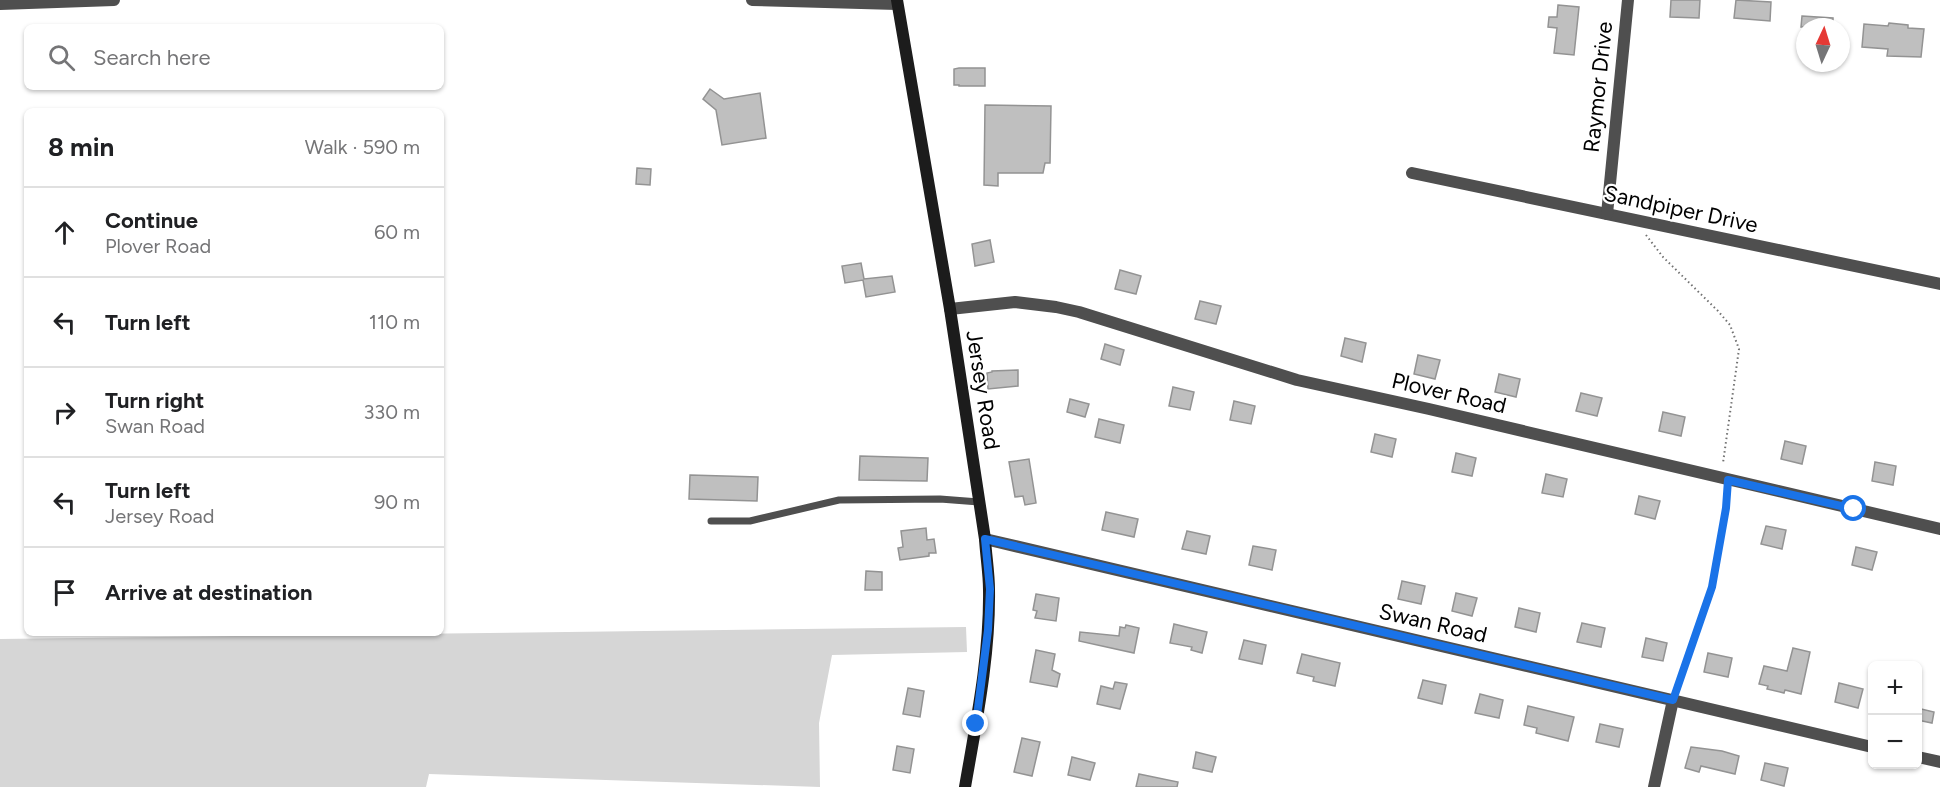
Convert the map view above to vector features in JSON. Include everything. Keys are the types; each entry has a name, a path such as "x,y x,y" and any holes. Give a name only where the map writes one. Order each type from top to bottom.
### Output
{"street":[{"path":"0,4 114,0"},
{"path":"752,0 897,2"},
{"name":"Raymor Drive","path":"1607,214 1628,0"},
{"name":"Jersey Road","path":"897,2 950,309 985,539 990,589 988,630 965,787"},
{"name":"Sandpiper Drive","path":"1412,173 1940,284"},
{"name":"Plover Road","path":"950,309 1015,302 1079,312 1297,380 1423,407 1940,529"},
{"name":"Swan Road","path":"985,539 1868,746"},
{"path":"1654,787 1673,700"},
{"path":"1922,758 1940,762"}],"lane":[{"path":"711,521 750,521 839,500 940,499 979,502"}],"path":[{"path":"1635,221 1663,256 1730,325 1739,349 1724,479 1726,508 1712,587 1673,700"}],"shaded area":[{"path":"966,627 967,652 832,655 819,723 820,787 429,774 426,787 0,787 0,639 444,636 444,633"}],"building":[{"path":"1671,0 1700,0 1699,18 1670,17"},
{"path":"1736,0 1771,2 1770,21 1734,18"},
{"path":"1558,5 1579,7 1574,55 1554,53 1557,28 1548,27 1549,17 1557,17"},
{"path":"1802,16 1833,18 1802,18"},
{"path":"1889,23 1924,29 1921,57 1887,56 1888,49 1862,47 1864,24 1888,26"},
{"path":"985,68 985,86 954,85 954,69"},
{"path":"710,89 724,99 760,93 766,138 722,145 716,110 703,99"},
{"path":"985,105 1051,106 1050,163 1045,163 1043,173 998,173 998,186 984,185"},
{"path":"637,168 651,169 650,185 636,184"},
{"path":"990,240 994,262 975,266 972,244"},
{"path":"861,263 864,279 892,276 895,292 866,297 863,280 845,283 842,266"},
{"path":"1120,270 1141,276 1136,294 1115,289"},
{"path":"1200,301 1221,306 1216,324 1195,319"},
{"path":"1345,338 1366,343 1362,362 1341,356"},
{"path":"1105,344 1124,350 1120,365 1101,359"},
{"path":"1418,355 1440,360 1435,379 1414,374"},
{"path":"1018,370 1018,386 988,389 987,373"},
{"path":"1499,374 1520,379 1516,397 1495,392"},
{"path":"1173,387 1194,392 1190,410 1169,406"},
{"path":"1581,393 1602,398 1597,416 1576,411"},
{"path":"1070,399 1089,404 1085,417 1067,412"},
{"path":"1234,401 1255,406 1251,424 1230,420"},
{"path":"1663,412 1685,417 1681,436 1659,431"},
{"path":"1099,419 1124,425 1120,443 1095,437"},
{"path":"1375,434 1396,439 1392,457 1371,452"},
{"path":"1785,441 1806,446 1802,464 1781,459"},
{"path":"1456,453 1476,458 1472,476 1452,472"},
{"path":"860,456 928,458 927,481 859,480"},
{"path":"1029,459 1036,503 1025,505 1023,496 1015,497 1009,462"},
{"path":"1875,462 1896,466 1893,485 1872,481"},
{"path":"1546,474 1567,479 1563,497 1542,493"},
{"path":"690,475 758,477 757,501 689,499"},
{"path":"1639,496 1660,501 1655,519 1635,514"},
{"path":"1106,512 1138,519 1134,537 1102,530"},
{"path":"1766,526 1786,530 1782,549 1761,544"},
{"path":"926,528 927,540 934,539 936,553 900,560 898,548 903,547 901,531"},
{"path":"1187,531 1210,536 1206,554 1182,549"},
{"path":"1253,546 1276,550 1272,570 1249,565"},
{"path":"1856,547 1877,552 1872,570 1852,565"},
{"path":"866,571 882,572 882,590 865,590"},
{"path":"1402,581 1425,586 1421,604 1398,599"},
{"path":"1456,593 1477,598 1472,616 1452,611"},
{"path":"1036,594 1059,598 1056,621 1035,618 1037,611 1033,610"},
{"path":"1519,608 1540,613 1536,632 1515,627"},
{"path":"1582,623 1605,628 1601,647 1577,642"},
{"path":"1174,624 1207,632 1202,653 1191,650 1192,647 1170,643"},
{"path":"1126,625 1139,628 1134,653 1079,641 1080,632 1119,636 1120,627 1125,628"},
{"path":"1646,638 1667,643 1663,661 1642,657"},
{"path":"1244,640 1266,645 1262,664 1239,659"},
{"path":"1793,648 1810,652 1801,694 1767,689 1768,686 1759,684 1764,666 1787,671"},
{"path":"1036,650 1055,654 1052,670 1060,674 1057,687 1030,682"},
{"path":"1708,653 1732,658 1728,677 1704,672"},
{"path":"1302,654 1340,663 1335,686 1313,681 1314,677 1297,673"},
{"path":"1423,680 1446,685 1442,704 1418,698"},
{"path":"1115,682 1127,684 1120,709 1097,704 1101,686 1113,689"},
{"path":"1839,683 1863,689 1858,708 1835,702"},
{"path":"908,688 924,691 920,717 903,714"},
{"path":"1480,694 1503,700 1499,718 1475,713"},
{"path":"1528,706 1574,717 1568,741 1536,733 1537,728 1524,725"},
{"path":"1922,709 1934,712 1932,723 1922,721"},
{"path":"1600,724 1623,729 1619,747 1596,742"},
{"path":"1022,738 1040,742 1032,776 1014,772"},
{"path":"897,746 914,749 910,773 893,770"},
{"path":"1691,747 1739,756 1735,774 1701,766 1699,772 1685,768"},
{"path":"1196,752 1216,757 1212,772 1193,768"},
{"path":"1072,757 1095,763 1090,780 1068,775"},
{"path":"1765,763 1788,768 1784,786 1761,780"},
{"path":"1139,774 1178,782 1177,787 1136,787"}],"route":[{"path":"976,724 988,630 990,589 985,539 1673,700 1712,587 1726,508 1728,480 1854,509"}]}
